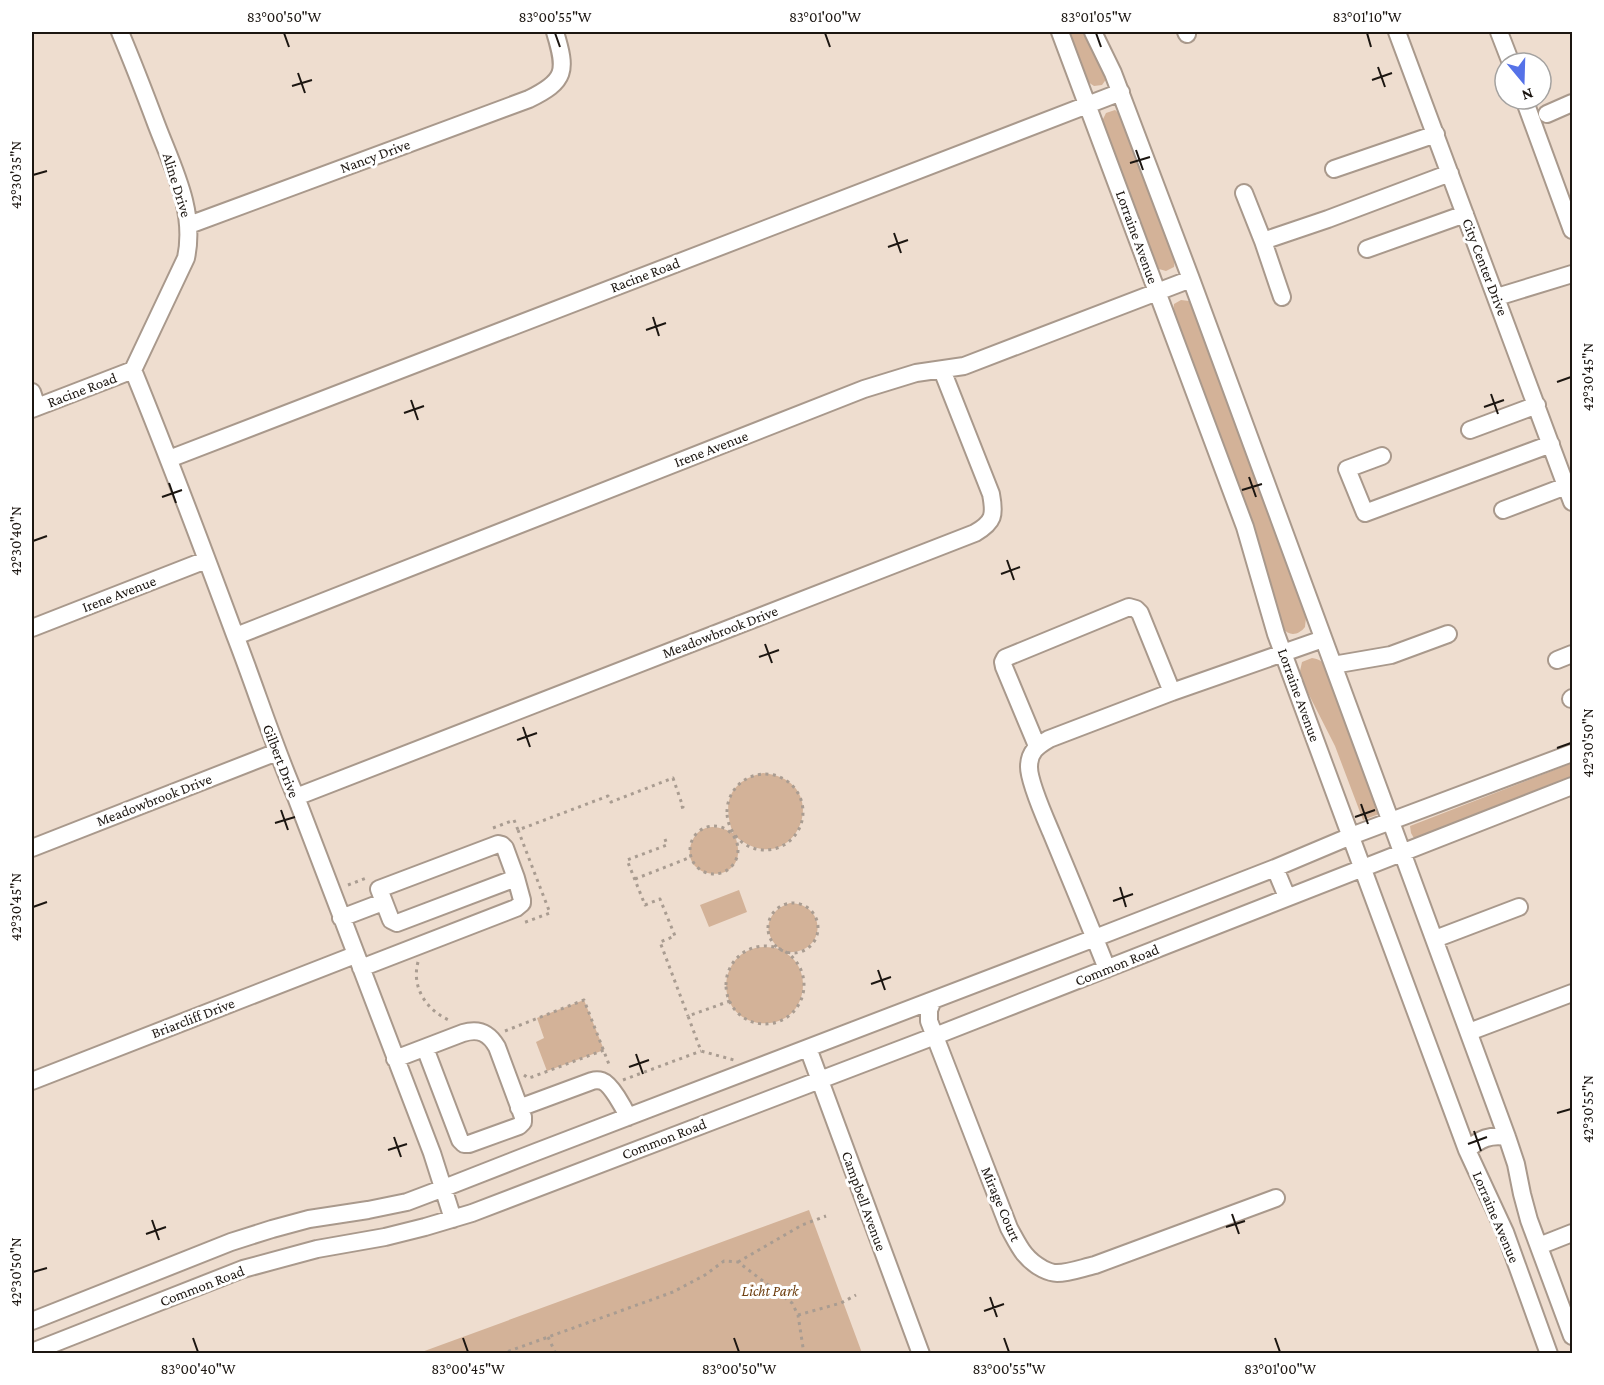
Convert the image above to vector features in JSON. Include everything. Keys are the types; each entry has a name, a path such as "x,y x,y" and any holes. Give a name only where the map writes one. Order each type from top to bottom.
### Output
{"street":[{"name":"Nancy Drive","path":"189,225 529,99 558,81 562,67 561,51 555,32"},
{"name":"Lorraine Avenue","path":"1060,32 1245,527 1283,653 1467,1150 1505,1233 1549,1353"},
{"name":"Lorraine Avenue","path":"1093,32 1109,62 1121,92 1469,1032 1516,1164 1525,1207 1572,1336"},
{"name":"City Center Drive","path":"1397,32 1572,502"},
{"path":"1499,32 1506,51"},
{"name":"Aline Drive","path":"126,33 181,187 189,225 186,258 134,370"},
{"name":"Racine Road","path":"169,459 1121,92"},
{"path":"1547,114 1572,103"},
{"path":"1528,111 1572,230"},
{"path":"1334,169 1436,134"},
{"path":"1263,241 1450,173"},
{"path":"1244,193 1282,297"},
{"path":"1367,249 1466,214"},
{"path":"1497,297 1572,274"},
{"name":"Irene Avenue","path":"236,636 864,389 916,373 964,366 1191,279"},
{"name":"Racine Road","path":"33,403 134,370"},
{"name":"Gilbert Drive","path":"134,370 444,1188 453,1219"},
{"name":"Meadowbrook Drive","path":"296,797 986,527 992,519 994,507 991,494 942,370"},
{"path":"1470,430 1537,405"},
{"path":"1382,456 1347,469 1365,513 1551,444"},
{"path":"1503,510 1566,486"},
{"name":"Irene Avenue","path":"32,628 206,560"},
{"path":"1037,746 1004,667 1005,658 1129,607 1140,613 1172,692"},
{"path":"1333,665 1391,655 1448,634"},
{"path":"1107,969 1044,816 1032,780 1029,769 1030,759 1037,746 1049,739 1172,692 1323,639"},
{"name":"Meadowbrook Drive","path":"32,848 277,752"},
{"name":"Common Road","path":"32,1321 272,1228 406,1202 444,1188 1095,938 1351,836 1572,753"},
{"name":"Common Road","path":"32,1352 243,1269 317,1248 385,1237 453,1219 935,1036 1572,786"},
{"path":"498,844 506,848 516,878 397,923 391,920 384,902 379,889 498,844"},
{"path":"1275,868 1287,897"},
{"name":"Briarcliff Drive","path":"32,1081 358,961 516,908 522,900 516,878"},
{"path":"342,918 384,902"},
{"path":"1434,939 1519,907"},
{"path":"1469,1032 1572,993"},
{"name":"Mirage Court","path":"933,1000 929,1010 929,1022 1009,1228 1030,1261 1054,1274 1095,1265 1276,1198"},
{"path":"395,1059 472,1030 482,1032 492,1038 497,1047 523,1122 519,1126 464,1144 460,1140 425,1048"},
{"name":"Campbell Avenue","path":"808,1048 921,1353"},
{"path":"519,1108 600,1080 606,1083 628,1117"},
{"path":"1467,1150 1489,1136 1507,1137"},
{"path":"1539,1246 1572,1233"}],"path":[{"path":"733,834 718,826 710,826 696,834 690,849 694,864 699,870 714,875 722,874 735,864 739,848 733,834 728,823 727,812 728,800 741,782 751,776 763,774 785,779 794,786 800,796 803,815 797,833 789,842 778,848 765,850 753,848 733,834"},
{"path":"492,829 514,820 518,830 608,796 611,802 672,778 683,807 679,808"},
{"path":"665,839 667,845 627,860 645,905 660,899 675,936 660,942 701,1051"},
{"path":"635,879 691,857"},
{"path":"348,885 370,876"},
{"path":"784,951 762,946 749,950 738,957 730,968 726,980 731,1005 751,1022 764,1024 777,1022 796,1008 802,996 804,984 801,972 795,961 784,951 777,947 772,941 768,925 775,910 790,903 798,903 812,911 818,926 817,934 814,942 808,948 801,951 784,951"},
{"path":"506,1031 584,1000 612,1072"},
{"path":"688,1016 730,1000"},
{"path":"616,1083 701,1051 734,1060"},
{"path":"738,1262 802,1225 826,1216"},
{"path":"501,1353 673,1292 705,1275 724,1261 738,1262 792,1303 798,1315 804,1353"},
{"path":"798,1315 841,1303 856,1295"},
{"path":"548,1337 556,1353"}],"green space":[{"path":"1069,32 1085,32 1106,73 1107,78 1102,85 1094,86 1088,82"},
{"path":"1115,110 1122,116 1175,259 1174,267 1166,271 1159,269 1156,265 1103,124 1106,113"},
{"path":"1181,300 1189,301 1191,305 1306,617 1305,627 1297,633 1288,633 1283,628 1259,547 1173,312 1174,304"},
{"path":"1312,658 1320,660 1325,666 1379,814 1363,820 1335,746 1304,685 1300,671 1302,662"},
{"path":"1572,763 1572,779 1415,840 1411,833 1410,826"},
{"path":"763,773 786,780 799,793 803,809 800,826 790,840 775,848 757,848 735,836 738,853 734,864 726,871 716,874 705,872 695,866 690,857 694,837 698,832 709,827 721,828 733,833 728,812 731,795 742,782"},
{"path":"739,890 747,912 709,927 700,905"},
{"path":"790,903 803,906 811,912 818,929 815,939 809,946 799,951 785,952 794,960 802,976 800,1000 797,1007 785,1018 772,1023 758,1023 742,1016 731,1005 727,991 727,976 733,963 744,952 760,947 780,949 770,936 769,923 776,911"},
{"path":"584,1000 604,1050 547,1071 536,1042 544,1038 537,1018"},
{"name":"Licht Park","path":"809,1210 862,1353 419,1353"}]}
